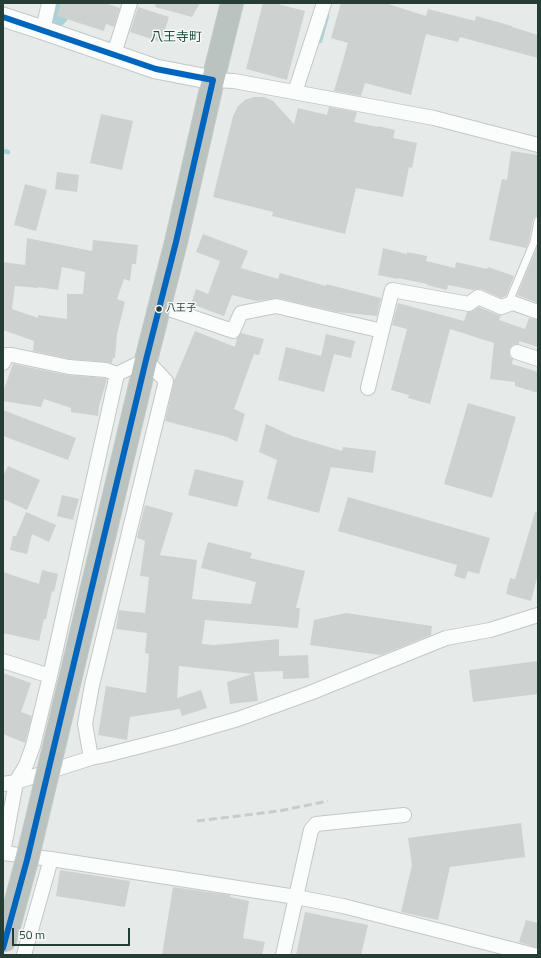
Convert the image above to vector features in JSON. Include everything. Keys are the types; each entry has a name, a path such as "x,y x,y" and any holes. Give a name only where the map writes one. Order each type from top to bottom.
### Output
{"highway":[{"path":"4,944 27,860 232,3"}],"street":[{"path":"43,30 49,3"},
{"path":"114,54 130,3"},
{"path":"295,92 324,3"},
{"path":"3,17 156,69 213,80 234,81 434,118 538,145"},
{"path":"368,388 392,290 469,304 478,297 501,306 513,303 538,312"},
{"path":"160,306 233,331 241,313 276,306 382,331"},
{"path":"517,352 538,359"},
{"path":"4,357 12,355 69,367 106,370 117,374 146,360 166,381 92,685 85,724 91,758"},
{"path":"117,374 33,746 26,765 10,783 3,853 296,897 343,906 500,951 534,955"},
{"path":"10,783 91,758 106,756 238,719 310,693 446,638 490,630 538,615"},
{"path":"3,661 50,676"},
{"path":"283,955 311,830 316,824 404,816"},
{"path":"24,955 51,859"}],"lane":[{"path":"507,304 534,242 538,221"}],"building":[{"path":"61,3 105,3 120,8 114,27 106,24 104,31 57,16"},
{"path":"156,3 200,3 192,17 155,7"},
{"path":"263,3 274,3 305,11 287,80 246,69"},
{"path":"341,3 385,3 426,16 428,9 475,21 476,16 512,26 538,35 538,58 460,37 458,42 426,34 411,95 365,83 361,96 334,91 348,43 331,38"},
{"path":"138,7 169,17 161,42 130,32"},
{"path":"254,97 264,97 273,101 294,124 298,108 327,115 329,107 357,112 354,122 395,130 393,138 417,143 412,168 409,167 403,197 356,188 345,234 272,216 273,212 213,197 233,116 238,106 245,100"},
{"path":"101,114 133,121 122,170 90,163"},
{"path":"511,151 538,155 538,216 533,220 529,241 526,248 489,240 502,179 507,180"},
{"path":"57,172 79,175 77,192 55,189"},
{"path":"25,184 47,190 36,231 14,225"},
{"path":"203,234 248,251 241,268 278,279 280,273 326,286 326,284 381,298 377,316 337,312 278,298 256,301 232,295 224,316 191,304 196,289 208,294 220,261 196,252"},
{"path":"27,238 92,251 93,240 138,245 136,264 132,264 130,281 124,279 117,299 125,302 117,334 115,358 113,358 112,363 70,359 33,351 34,341 3,330 3,262 25,265","holes":["62,267 85,272 83,294 67,294 67,319 38,315 38,318 12,309 15,286 58,290"]},
{"path":"538,245 538,303 517,295"},
{"path":"383,248 407,254 407,252 427,256 426,261 455,268 456,262 487,269 488,267 514,276 506,296 501,298 481,289 473,290 448,285 447,290 427,284 378,275"},
{"path":"398,303 464,321 467,312 471,312 479,307 501,315 499,320 525,329 529,318 538,320 538,347 519,341 519,344 511,346 509,353 510,357 513,359 512,364 538,372 538,393 515,386 515,382 490,379 494,343 450,329 430,404 408,398 409,395 391,390 407,329 392,325"},
{"path":"195,331 235,347 237,338 241,333 264,339 259,355 254,354 234,409 245,414 237,442 227,437 165,421 174,381"},
{"path":"326,334 355,341 351,358 334,354 324,392 278,380 286,347 321,356"},
{"path":"13,364 67,375 107,379 99,406 98,416 71,412 71,408 44,399 41,407 3,401 3,392"},
{"path":"468,403 516,417 492,498 444,484"},
{"path":"3,410 76,438 68,460 3,436"},
{"path":"266,424 292,436 342,451 343,447 376,451 373,473 331,467 319,513 267,499 277,460 259,452"},
{"path":"8,466 40,480 27,510 3,499 3,476"},
{"path":"195,469 244,481 237,507 188,495"},
{"path":"62,495 79,499 73,520 57,516"},
{"path":"348,497 490,538 479,574 468,571 465,579 454,576 457,565 338,531"},
{"path":"145,505 173,513 160,555 197,560 192,599 251,604 256,582 201,568 208,542 252,553 250,558 305,571 296,608 300,608 298,628 205,620 202,644 215,645 279,639 279,656 308,655 309,678 283,679 283,671 254,672 258,701 230,704 227,682 252,674 179,666 177,698 201,690 207,708 182,716 180,709 130,717 127,740 98,735 106,686 146,693 149,654 145,653 147,633 116,629 119,610 145,613 149,577 140,576 145,541 137,538"},
{"path":"26,512 56,525 49,542 32,534 27,554 10,550 13,536 16,536"},
{"path":"535,512 538,512 538,574 531,601 506,594 510,578 515,579"},
{"path":"42,570 58,574 39,641 3,633 3,572 39,584"},
{"path":"346,613 432,626 431,635 381,655 310,645 314,620"},
{"path":"538,661 538,694 473,702 469,670"},
{"path":"3,673 31,683 21,712 32,716 25,743 3,734"},
{"path":"521,823 525,857 450,867 438,920 401,912 412,865 408,838"},
{"path":"60,870 130,881 125,907 56,896"},
{"path":"173,887 230,895 230,897 249,901 243,938 265,942 262,955 162,955"},
{"path":"305,912 368,925 361,955 296,955"},
{"path":"526,920 538,923 538,948 519,942"}],"waterway":[{"path":"55,13 57,3"},
{"path":"320,41 327,16"},
{"path":"3,151 8,152"}],"railway":[{"path":"197,821 279,811 328,801"}],"transit line":[{"path":"3,17 156,69 213,80 176,242 146,360 27,860 3,948"}],"place":[{"name":"八王子","path":"159,309"}],"district":[{"name":"八王寺町","path":"176,38"}]}
